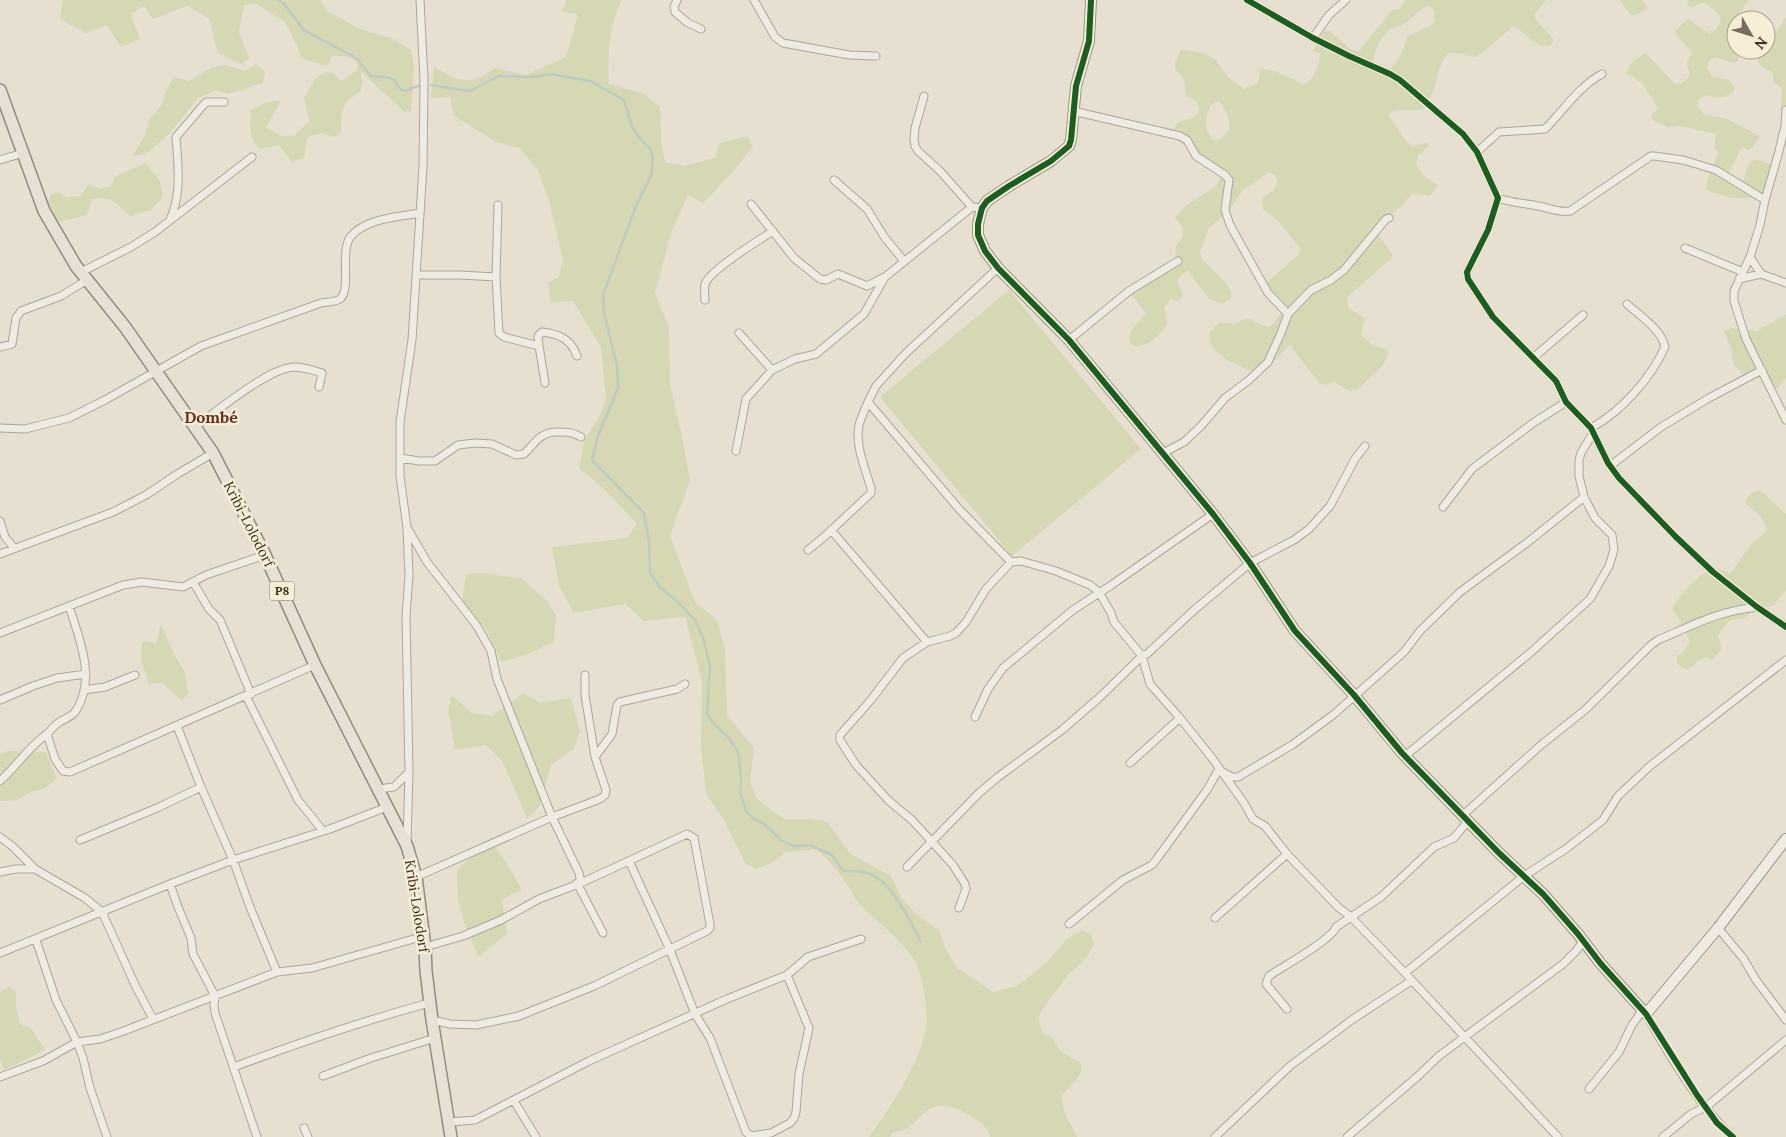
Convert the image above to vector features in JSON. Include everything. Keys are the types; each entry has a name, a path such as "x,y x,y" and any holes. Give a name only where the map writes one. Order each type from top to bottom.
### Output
{"main road":[{"name":"Kribi-Lolodorf","path":"0,90 44,211 84,276 125,327 213,453 265,555 315,665 407,846 416,878 425,942 434,1038 452,1137"}],"street":[{"path":"407,846 409,772 406,616 410,575 407,528 400,476 400,422 412,340 423,167 424,80 420,0"},
{"path":"677,0 674,7 675,12 688,23 701,29"},
{"path":"754,0 775,37 783,43 849,55 876,56"},
{"path":"1091,0 1089,42 1076,86 1069,146 1051,161 987,201 982,208 978,224 978,235 985,251 998,268 1068,340 1213,514 1250,563 1295,631 1354,695 1405,756 1543,894 1583,940 1601,964 1644,1013 1717,1123 1734,1137"},
{"path":"1247,0 1312,38 1400,80 1463,134 1477,152 1498,198 1488,230 1469,265 1468,279 1493,317 1556,381 1566,402 1592,430 1610,466 1619,478 1713,572 1786,627"},
{"path":"1312,38 1329,15 1346,0"},
{"path":"1477,152 1499,132 1545,129 1565,105 1590,82 1602,74"},
{"path":"924,96 915,128 915,146 972,206 982,208"},
{"path":"170,220 175,209 178,194 179,167 176,137 206,102 224,102"},
{"path":"1786,110 1785,126 1778,155 1750,257 1734,291 1734,301 1746,339 1786,420"},
{"path":"1073,111 1180,136 1187,140 1196,156 1225,175 1230,185 1225,210 1230,225 1268,293 1288,314"},
{"path":"0,160 23,153"},
{"path":"1498,198 1512,203 1540,206 1560,212 1570,212 1651,156 1654,156 1683,160 1716,170 1765,200"},
{"path":"0,347 12,344 16,318 21,311 61,296 84,276 170,220 252,157"},
{"path":"834,180 867,209 885,238 904,261"},
{"path":"751,204 794,258 820,279 826,280 838,274 867,286 885,277 972,206"},
{"path":"498,205 496,277 499,333 501,336 539,346"},
{"path":"0,428 25,429 68,418 105,400 201,346 321,303 341,298 345,278 345,249 352,235 359,229 374,222 420,214"},
{"path":"1162,453 1184,442 1202,426 1225,398 1249,380 1268,362 1282,333 1288,314 1312,290 1332,280 1344,270 1386,219 1389,218"},
{"path":"705,300 704,286 709,278 739,253 773,231"},
{"path":"1685,248 1743,272"},
{"path":"1750,257 1760,274"},
{"path":"1068,340 1129,291 1178,261"},
{"path":"808,550 871,493 860,449 859,425 876,386 906,353 998,268"},
{"path":"1739,279 1760,274 1786,283"},
{"path":"416,275 496,277"},
{"path":"736,451 746,399 772,370 795,359 816,354 864,314 885,277"},
{"path":"1405,756 1422,744 1530,653 1590,599 1609,566 1614,550 1614,542 1612,535 1595,518 1584,498 1578,476 1579,460 1592,430 1642,384 1664,347 1663,340 1650,324 1627,304"},
{"path":"1533,358 1583,315"},
{"path":"545,383 538,336 542,332 557,334 574,347 577,356"},
{"path":"739,333 772,370"},
{"path":"195,427 250,388 288,367 308,369 322,373 319,388"},
{"path":"1610,466 1661,427 1709,398 1762,370"},
{"path":"868,402 959,509 1011,562 1021,562 1056,571 1099,592 1114,622 1142,656 1150,684 1180,718 1220,770 1253,818 1265,826 1287,854 1405,973 1558,1137"},
{"path":"1443,507 1472,469 1533,423 1566,402"},
{"path":"400,458 435,461 458,445 475,443 492,444 516,455 524,454 540,437 549,432 570,432 581,437"},
{"path":"907,867 979,793 1062,730 1100,697 1142,656 1147,654 1250,563 1294,540 1309,529 1330,506 1354,459 1365,446"},
{"path":"0,554 113,512 146,495 213,453"},
{"path":"1220,770 1232,777 1238,777 1292,745 1333,714 1404,652 1420,631 1460,592 1584,498"},
{"path":"975,717 988,689 1002,668 1073,610 1213,514"},
{"path":"0,521 5,537 14,548"},
{"path":"407,528 427,562 477,626 491,651 497,679 552,817 579,872 579,883 604,933"},
{"path":"831,530 927,642"},
{"path":"0,633 123,586 138,582 179,587 206,575 265,555"},
{"path":"959,908 966,893 965,884 953,865 912,820 889,801 856,765 840,740 842,731 870,701 903,658 927,642 956,633 966,622 986,589 1011,562"},
{"path":"193,582 209,609 220,620 249,695 298,800 323,831"},
{"path":"0,781 10,773 32,745 78,709 84,690 86,674 84,656 68,606"},
{"path":"1287,1009 1266,984 1269,976 1320,944 1335,932 1336,927 1381,897 1434,848 1454,838 1465,818 1535,750 1585,710 1651,645 1658,640 1711,617 1734,610 1757,607"},
{"path":"1405,973 1524,876 1567,848 1602,820 1618,796 1650,766 1786,660"},
{"path":"47,734 55,759 63,771 66,772 178,726 315,665"},
{"path":"0,700 57,678 86,674"},
{"path":"84,690 105,687 135,675"},
{"path":"416,878 552,817 600,799 605,795 606,790 595,756 585,695 586,675"},
{"path":"595,756 612,734 615,710 620,702 677,689 685,684"},
{"path":"1130,763 1180,718"},
{"path":"178,726 201,787 234,860 250,907 277,972"},
{"path":"1069,924 1123,880 1152,865 1220,770"},
{"path":"378,788 394,787 409,772"},
{"path":"80,840 157,808 201,787"},
{"path":"0,953 170,884 234,860 323,831 387,806"},
{"path":"0,1077 42,1061 77,1042 100,1039 277,972 312,968 425,942 462,936 501,920 540,899 687,834 694,838 710,928 670,950 594,986 519,1016 476,1025 450,1024 432,1020"},
{"path":"0,837 35,869 85,898 102,912 136,987 153,1019"},
{"path":"1589,1089 1619,1052 1632,1025 1718,928 1786,839"},
{"path":"1215,918 1287,854"},
{"path":"629,861 670,950 695,1014 710,1038 746,1132 751,1136 771,1133 790,1123 796,1112 799,1074 808,1028 787,976"},
{"path":"0,872 16,869 35,869"},
{"path":"170,884 191,938 193,954 215,996 214,1005 216,1013 250,1111 257,1137"},
{"path":"1718,928 1743,958 1756,980 1786,1020"},
{"path":"450,1122 475,1120 589,1061 727,999 787,976 808,957 861,939"},
{"path":"36,940 56,1000 83,1058 90,1088 107,1137"},
{"path":"1347,1137 1464,1036 1531,990 1577,950 1583,940"},
{"path":"1215,1137 1290,1066 1411,981"},
{"path":"234,1067 364,1021 430,1002"},
{"path":"323,1076 434,1038"},
{"path":"1663,1137 1691,1114 1706,1107 1786,1040"},
{"path":"514,1100 536,1137"},
{"path":"304,1128 308,1137"}],"green space":[{"path":"63,0 320,0 327,11 360,29 391,38 411,50 414,66 411,111 405,112 360,71 363,82 360,92 349,100 343,108 341,132 334,137 322,133 307,137 304,158 292,162 279,145 260,149 256,145 251,131 251,110 264,103 281,100 266,128 282,136 294,136 309,121 304,98 315,80 327,72 332,73 342,81 358,69 357,61 345,56 332,56 327,66 300,58 298,48 285,22 257,4 244,5 239,32 249,58 242,64 218,53 209,18 187,6 153,19 144,6 131,14 140,39 121,47 107,25 86,33 60,19"},
{"path":"567,0 622,0 614,20 610,41 609,84 644,94 660,107 661,141 665,162 683,166 715,158 720,143 748,136 753,147 732,173 703,203 688,195 672,231 655,293 669,327 670,385 690,480 670,536 695,602 717,620 725,650 727,715 754,748 750,781 755,796 765,806 785,819 812,819 827,822 851,854 891,876 901,897 916,914 939,931 956,967 993,992 1021,983 1046,963 1068,938 1082,930 1091,934 1094,944 1087,957 1068,975 1043,1008 1038,1018 1043,1034 1052,1038 1061,1052 1080,1062 1082,1070 1077,1079 1061,1096 1065,1114 1077,1137 990,1137 986,1128 962,1111 951,1107 939,1106 928,1110 909,1127 893,1132 890,1137 869,1137 910,1073 926,1030 925,996 916,963 897,938 855,899 838,871 816,849 786,852 773,862 756,869 745,863 724,820 706,794 701,747 702,681 685,617 644,621 625,604 574,613 559,586 552,547 627,538 637,524 604,489 579,468 585,438 597,421 606,400 601,347 573,301 551,303 548,283 559,277 563,259 549,201 538,170 520,148 496,142 453,115 450,97 431,98 434,67 458,79 471,80 495,68 526,75 566,57 578,15 562,11"},
{"path":"1406,0 1546,0 1534,15 1554,40 1550,46 1540,46 1514,26 1481,54 1474,57 1454,52 1447,54 1442,62 1431,97 1423,109 1389,113 1389,116 1407,142 1413,146 1426,143 1430,146 1418,155 1416,165 1424,176 1438,185 1430,196 1413,193 1387,217 1377,233 1392,254 1392,258 1347,297 1348,307 1364,318 1361,335 1371,344 1387,350 1388,353 1383,365 1357,390 1350,391 1334,382 1327,385 1320,384 1290,345 1266,369 1256,373 1226,359 1214,348 1210,341 1209,333 1220,323 1234,325 1244,319 1248,319 1270,327 1281,314 1278,301 1265,284 1298,255 1300,248 1277,220 1263,209 1262,198 1273,191 1278,181 1275,175 1269,172 1242,191 1228,212 1209,228 1200,251 1201,258 1226,283 1231,292 1231,299 1222,304 1209,299 1188,271 1185,272 1177,280 1183,296 1178,301 1171,299 1164,308 1167,323 1162,332 1151,341 1140,346 1135,346 1131,343 1130,333 1146,314 1130,292 1175,262 1176,246 1183,235 1183,229 1175,217 1187,205 1215,187 1224,172 1197,155 1188,146 1176,140 1172,134 1177,123 1196,116 1200,109 1195,100 1186,96 1184,79 1175,69 1175,62 1181,50 1201,52 1216,60 1228,77 1244,89 1258,83 1260,69 1278,72 1305,85 1314,75 1318,66 1320,53 1313,51 1324,32 1330,31 1350,49 1359,51 1392,10 1399,9","holes":["1429,5 1434,11 1435,21 1430,26 1407,37 1400,57 1390,69 1385,71 1379,68 1374,63 1374,59 1376,50 1383,37 1388,31 1407,22","1219,101 1227,115 1229,131 1219,140 1214,140 1208,132 1206,119 1211,105"]},
{"path":"1619,0 1642,0 1648,8 1638,14 1631,15"},
{"path":"1689,0 1748,0 1742,10 1726,10 1726,60 1738,61 1734,63 1714,57 1709,61 1707,68 1712,76 1729,80 1734,85 1734,91 1720,98 1706,95 1699,99 1697,105 1703,114 1727,119 1760,136 1749,150 1742,147 1729,172 1731,178 1740,182 1743,181 1749,164 1755,160 1771,164 1768,183 1759,200 1731,198 1707,190 1706,184 1718,153 1714,147 1716,134 1679,126 1668,127 1653,120 1651,117 1658,108 1641,82 1627,74 1629,67 1634,61 1646,53 1674,83 1680,84 1688,78 1690,72 1687,62 1692,53 1676,34 1676,30 1688,19 1710,34 1716,29 1721,20 1717,13 1703,2 1691,8 1687,3"},
{"path":"1786,17 1786,115 1781,109 1782,88 1774,83 1773,73 1758,63 1758,60 1776,60 1776,32"},
{"path":"256,64 265,72 263,83 227,94 216,90 198,98 169,134 147,153 132,157 145,135 149,120 161,106 166,91 174,77 189,81 212,67 226,65 245,71"},
{"path":"145,163 160,181 163,197 151,210 130,216 110,200 92,199 87,215 58,222 48,203 51,194 60,192 66,197 80,196 89,184 101,189 111,186 115,177"},
{"path":"1009,290 1141,449 1012,556 880,397"},
{"path":"1786,314 1786,378 1778,387 1772,390 1756,376 1744,375 1734,365 1732,351 1724,331 1732,328 1757,331"},
{"path":"1760,490 1786,514 1786,590 1775,604 1770,607 1756,608 1745,618 1731,620 1721,630 1718,637 1721,643 1721,650 1712,660 1706,657 1699,660 1688,670 1682,668 1677,663 1677,656 1683,652 1690,642 1672,608 1691,585 1709,570 1715,567 1730,574 1752,543 1763,535 1767,529 1761,517 1745,503 1751,494"},
{"path":"481,573 521,578 546,600 556,615 554,642 525,655 501,662 486,629 462,601 466,575"},
{"path":"161,624 173,652 185,673 188,694 182,701 162,683 149,684 141,660 142,641 156,643"},
{"path":"523,693 540,703 571,698 580,731 574,749 551,765 539,807 527,818 502,761 486,745 455,750 448,710 452,695 471,713 492,716"},
{"path":"8,751 46,752 57,779 43,789 34,791 16,800 0,801 0,754"},
{"path":"495,847 522,890 502,899 507,934 478,957 464,922 458,899 457,869 473,856"},
{"path":"9,987 16,992 16,1006 20,1024 31,1028 45,1050 4,1070 0,1059 0,992"}],"waterway":[{"path":"278,0 283,3 304,30 356,58 371,76 395,80 400,89 405,91 421,85"},
{"path":"431,85 470,91 499,76 534,77 550,74 590,81 624,100 632,127 641,140 650,148 653,159 651,176 636,206 603,295 604,313 617,366 618,388 598,436 592,460 644,513 649,543 650,573 660,587 695,620 703,638 710,666 707,714 713,723 729,738 738,752 741,777 740,792 746,811 781,840 793,846 810,845 832,855 843,871 864,872 878,879 886,885 900,904 921,942"}],"cycle path":[{"path":"1091,0 1089,41 1076,86 1069,146 1051,161 987,201 982,208 978,224 978,235 985,251 998,268 1069,340 1213,514 1250,563 1295,631 1354,695 1402,753 1499,853 1543,894 1601,964 1646,1014 1697,1095 1717,1123 1733,1137"},
{"path":"1247,0 1313,38 1400,80 1463,134 1477,152 1498,198 1488,230 1467,272 1468,279 1493,317 1556,381 1566,402 1591,428 1608,463 1619,478 1713,572 1786,627"}],"district":[{"name":"Dombé","path":"211,417"}]}
